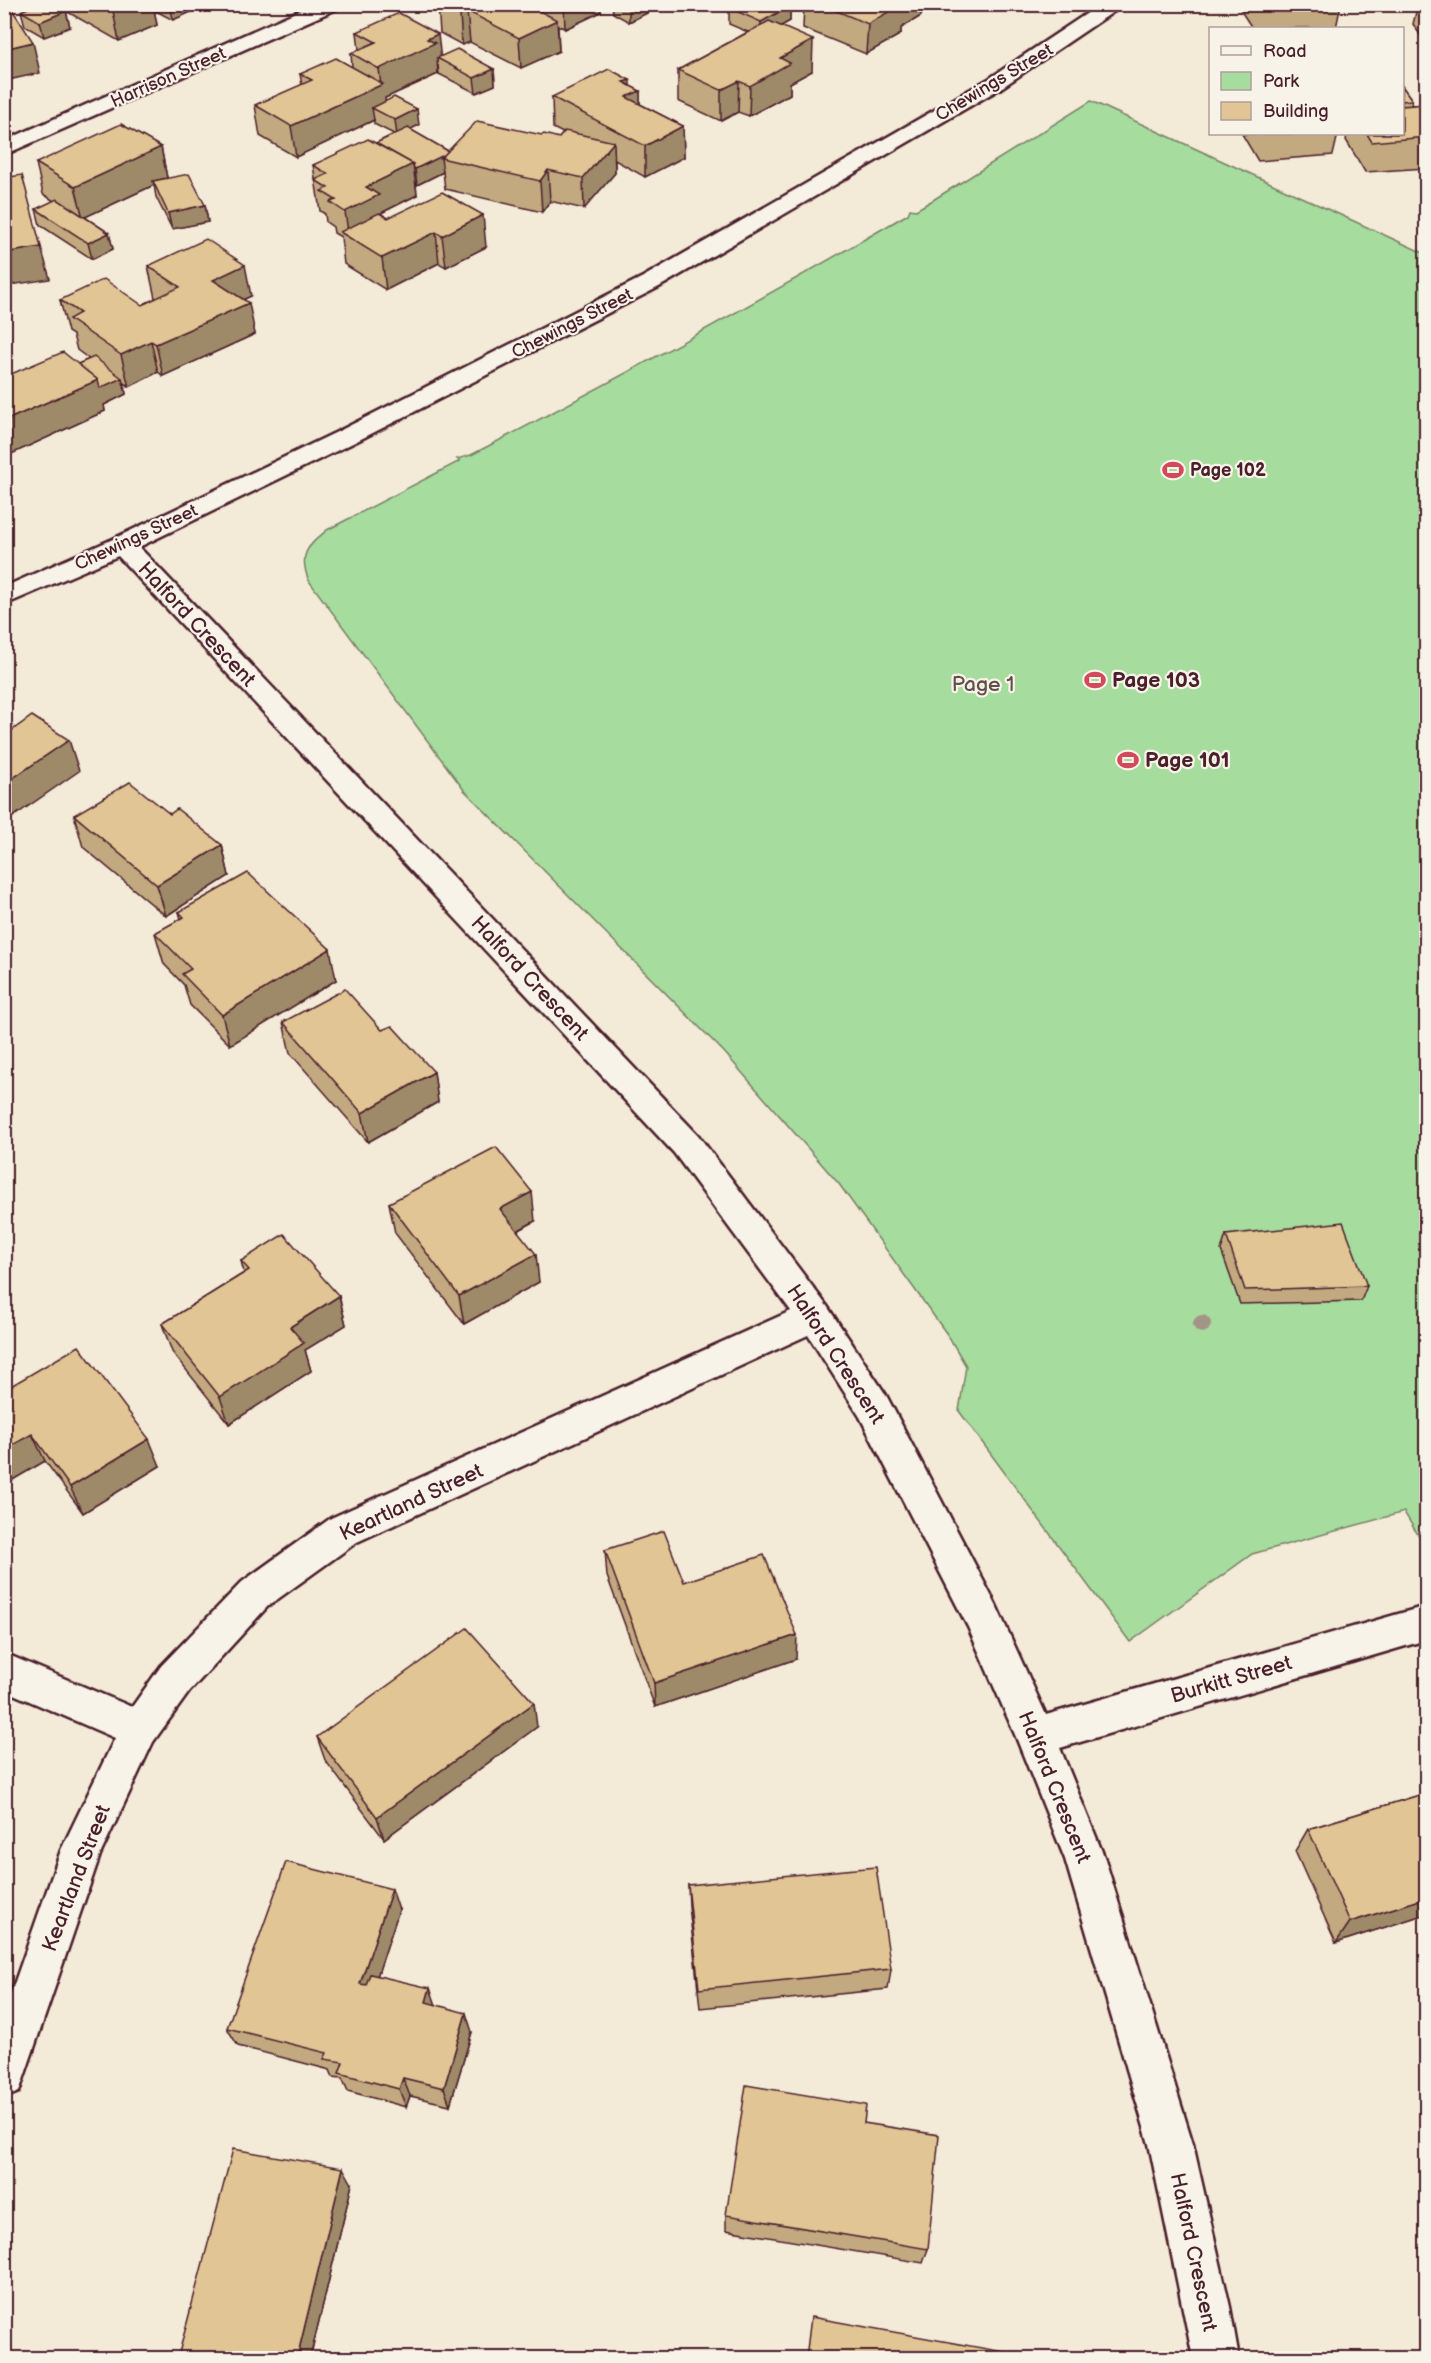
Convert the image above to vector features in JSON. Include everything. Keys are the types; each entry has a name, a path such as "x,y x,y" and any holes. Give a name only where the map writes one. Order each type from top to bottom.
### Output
{"street":[{"name":"Harrison Street","path":"4,149 332,4"},
{"name":"Chewings Street","path":"4,597 122,545 351,435 651,282 994,84 1115,4"},
{"name":"Halford Crescent","path":"122,545 686,1144 815,1316 873,1407 983,1617 1036,1737 1085,1859 1171,2144 1208,2307 1216,2358"},
{"name":"Keartland Street","path":"4,2077 81,1850 139,1729 175,1679 255,1594 344,1530 815,1316"},
{"name":"Burkitt Street","path":"1036,1737 1426,1623"},
{"path":"4,1671 139,1729"}],"green space":[{"name":"Page 1","path":"1091,101 1426,254 1426,1548 1404,1512 1252,1554 1130,1642 959,1411 966,1366 949,1337 839,1184 724,1052 464,790 309,581 304,564 306,552 310,546 327,530 460,461 457,459 471,455 581,397 745,307 908,214 910,209 916,210 933,200"}],"building":[{"path":"37,4 55,4 66,11 40,22 21,11"},
{"path":"101,4 129,4 113,11"},
{"path":"440,4 526,4 557,20 519,38 467,11 460,15"},
{"path":"736,4 787,4 790,6 761,22 729,8"},
{"path":"820,4 902,4 868,24"},
{"path":"10,6 33,42 4,49 4,8"},
{"path":"399,13 438,34 427,39 435,43 379,69 351,53 376,42 357,32"},
{"path":"769,21 813,40 780,58 790,63 750,86 739,81 721,90 678,70"},
{"path":"457,49 494,69 474,78 437,58"},
{"path":"336,58 383,84 291,126 255,105 312,80 300,74"},
{"path":"609,69 630,80 623,82 640,91 626,97 683,126 645,146 552,97"},
{"path":"1404,89 1412,100 1404,101"},
{"path":"394,97 417,109 395,120 372,108"},
{"path":"1426,104 1426,137 1372,142 1368,135 1404,135 1404,106"},
{"path":"477,121 559,138 565,131 614,142 583,178 548,170 540,181 441,158"},
{"path":"121,124 161,147 75,187 36,163"},
{"path":"408,128 448,151 415,169 413,164 376,143"},
{"path":"368,139 413,164 366,187 379,195 345,212 330,202 336,200 321,191 328,188 315,180 328,174 313,165"},
{"path":"189,174 205,205 168,213 153,181"},
{"path":"22,175 41,247 4,253 4,178"},
{"path":"442,192 483,215 442,236 436,232 382,258 340,232 379,213 388,218"},
{"path":"57,199 109,233 88,243 36,209"},
{"path":"206,239 245,265 213,280 249,303 156,344 151,341 121,355 69,319 80,313 60,300 104,279 142,305 180,287 148,266"},
{"path":"63,352 98,380 4,421 4,377"},
{"path":"94,357 122,378 100,388 98,380 78,364"},
{"path":"32,716 69,740 4,784 4,727 11,731"},
{"path":"130,782 170,814 177,809 222,845 157,885 74,815"},
{"path":"248,873 330,949 222,1015 182,974 191,969 155,933 184,917 179,912"},
{"path":"345,989 382,1030 392,1026 434,1072 362,1113 283,1022"},
{"path":"496,1147 532,1192 500,1209 536,1254 459,1296 389,1203"},
{"path":"1343,1222 1367,1286 1245,1290 1226,1235"},
{"path":"284,1234 339,1296 290,1327 304,1343 220,1397 162,1324 249,1270 241,1261"},
{"path":"79,1346 149,1439 70,1487 32,1434 4,1450 4,1390"},
{"path":"664,1531 684,1582 764,1555 797,1635 654,1683 605,1550"},
{"path":"467,1628 534,1703 377,1817 317,1737"},
{"path":"1426,1793 1426,1898 1350,1922 1308,1829"},
{"path":"286,1862 392,1889 360,1984 366,1985 370,1974 430,1988 426,2002 466,2013 444,2088 403,2078 399,2089 339,2073 343,2062 324,2059 327,2053 227,2028"},
{"path":"876,1867 891,1969 699,1989 688,1885"},
{"path":"746,2085 866,2105 864,2123 939,2135 928,2249 726,2215"},
{"path":"233,2149 343,2168 297,2358 207,2358 179,2353"},
{"path":"811,2317 1004,2352 1003,2358 806,2358"}],"place":[{"name":"Page 102","path":"1173,470"},
{"name":"Page 103","path":"1095,680"},
{"name":"Page 101","path":"1128,760"}]}
